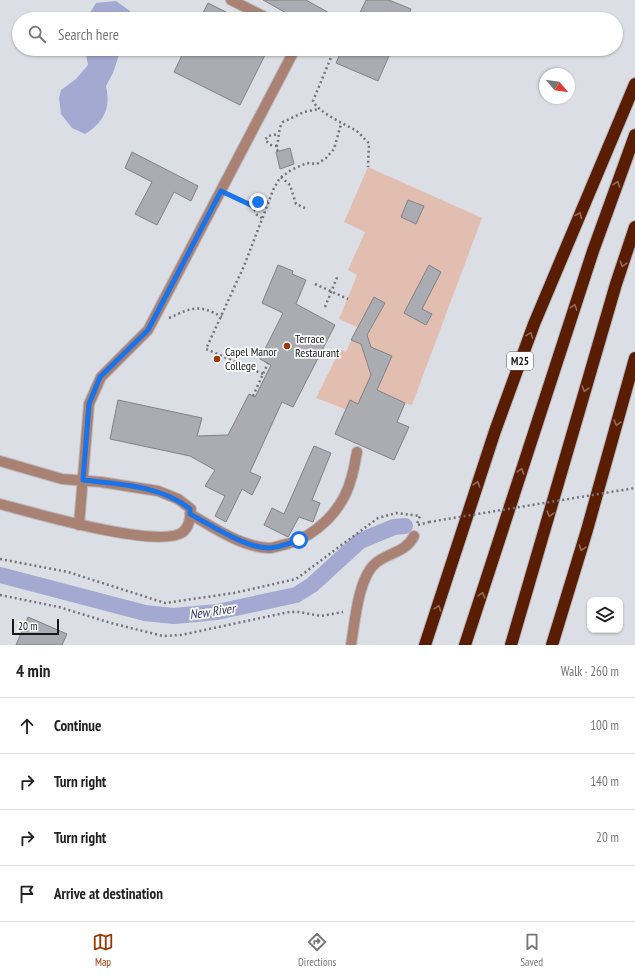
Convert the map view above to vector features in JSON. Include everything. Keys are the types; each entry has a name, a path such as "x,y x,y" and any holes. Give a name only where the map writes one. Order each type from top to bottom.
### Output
{"highway":[{"name":"M25","path":"425,645 495,431 531,331 635,84"},
{"path":"465,645 593,251 635,135"},
{"path":"511,645 616,284 635,227"},
{"path":"552,645 587,530 635,358"}],"lane":[{"path":"231,0 255,12"},
{"path":"79,525 89,404 100,377 148,330 291,56"},
{"path":"190,514 225,533 248,543 269,548 299,540 321,527 340,502 351,481 357,452"},
{"path":"0,460 62,479 83,480 158,491 178,499 190,509 190,522 183,532 168,536 150,536 79,525 0,504"},
{"path":"351,645 357,609 367,571 378,561 402,551 414,536"}],"path":[{"path":"332,56 313,101 316,107 341,124 356,131 369,143 368,167"},
{"path":"278,151 277,146 280,126 287,119 320,109"},
{"path":"263,374 206,349 222,317 262,218 281,177 290,170 307,164 317,164 326,158 334,149 341,124"},
{"path":"277,146 270,146 265,140 268,136 278,134"},
{"path":"289,166 290,170"},
{"path":"281,177 290,185 296,204 305,208"},
{"path":"221,191 253,206 257,216 262,218"},
{"path":"253,206 262,201 269,202"},
{"path":"325,307 338,275"},
{"path":"315,284 348,298"},
{"path":"148,330 171,317 195,308 205,308 222,317"},
{"path":"254,396 268,363"},
{"path":"0,559 68,572 165,602 234,593 296,579 378,518 404,513 420,516 417,525 635,488"},
{"path":"0,595 58,607 163,636 181,635 289,612 299,612 321,616 357,609"}],"shaded area":[{"path":"368,167 482,218 412,405 405,403 397,422 409,427 394,460 335,434 345,409 316,398 340,350 346,352 357,327 339,319 357,275 348,270 365,232 344,222"}],"water":[{"path":"116,1 130,12 90,12 96,3"},
{"path":"86,56 119,56 113,73 106,86 108,101 107,108 97,125 85,134 72,128 61,114 59,98 61,90 76,79 88,65"}],"building":[{"path":"263,0 306,0 327,12 284,12"},
{"path":"366,0 389,0 411,9 410,12 360,12"},
{"path":"208,3 226,12 204,12"},
{"path":"182,56 264,56 240,105 174,72"},
{"path":"339,56 389,56 378,81 336,63"},
{"path":"290,148 294,164 280,169 276,152"},
{"path":"132,152 198,186 191,201 174,192 157,225 135,214 152,182 125,168"},
{"path":"408,200 424,206 416,224 401,217"},
{"path":"278,265 293,271 292,274 306,280 296,304 335,325 293,407 282,402 250,472 261,477 252,495 242,489 226,522 215,516 225,496 205,486 215,470 190,456 110,439 118,400 202,418 197,436 228,435 249,394 255,397 271,365 260,359 283,313 262,303"},
{"path":"429,265 441,272 422,309 432,314 426,325 404,313"},
{"path":"374,297 385,303 367,335 371,347 392,356 377,390 405,403 397,422 409,427 394,460 335,434 350,400 358,404 371,375 361,344 351,340"},
{"path":"314,446 331,453 312,500 320,503 313,522 299,517 288,537 264,525 272,508 284,514"},
{"path":"28,617 67,634 62,645 16,645"}],"waterway":[{"name":"New River","path":"0,575 145,613 174,616 217,612 296,595 312,585 360,541 394,527 405,526"}],"place":[{"name":"Terrace Restaurant","path":"287,346"},
{"name":"Capel Manor College","path":"217,359"}],"route":[{"path":"258,202 253,206 221,191 148,330 100,377 89,404 83,480 158,491 178,499 190,509 190,514 225,533 248,543 269,548 299,540"}]}
